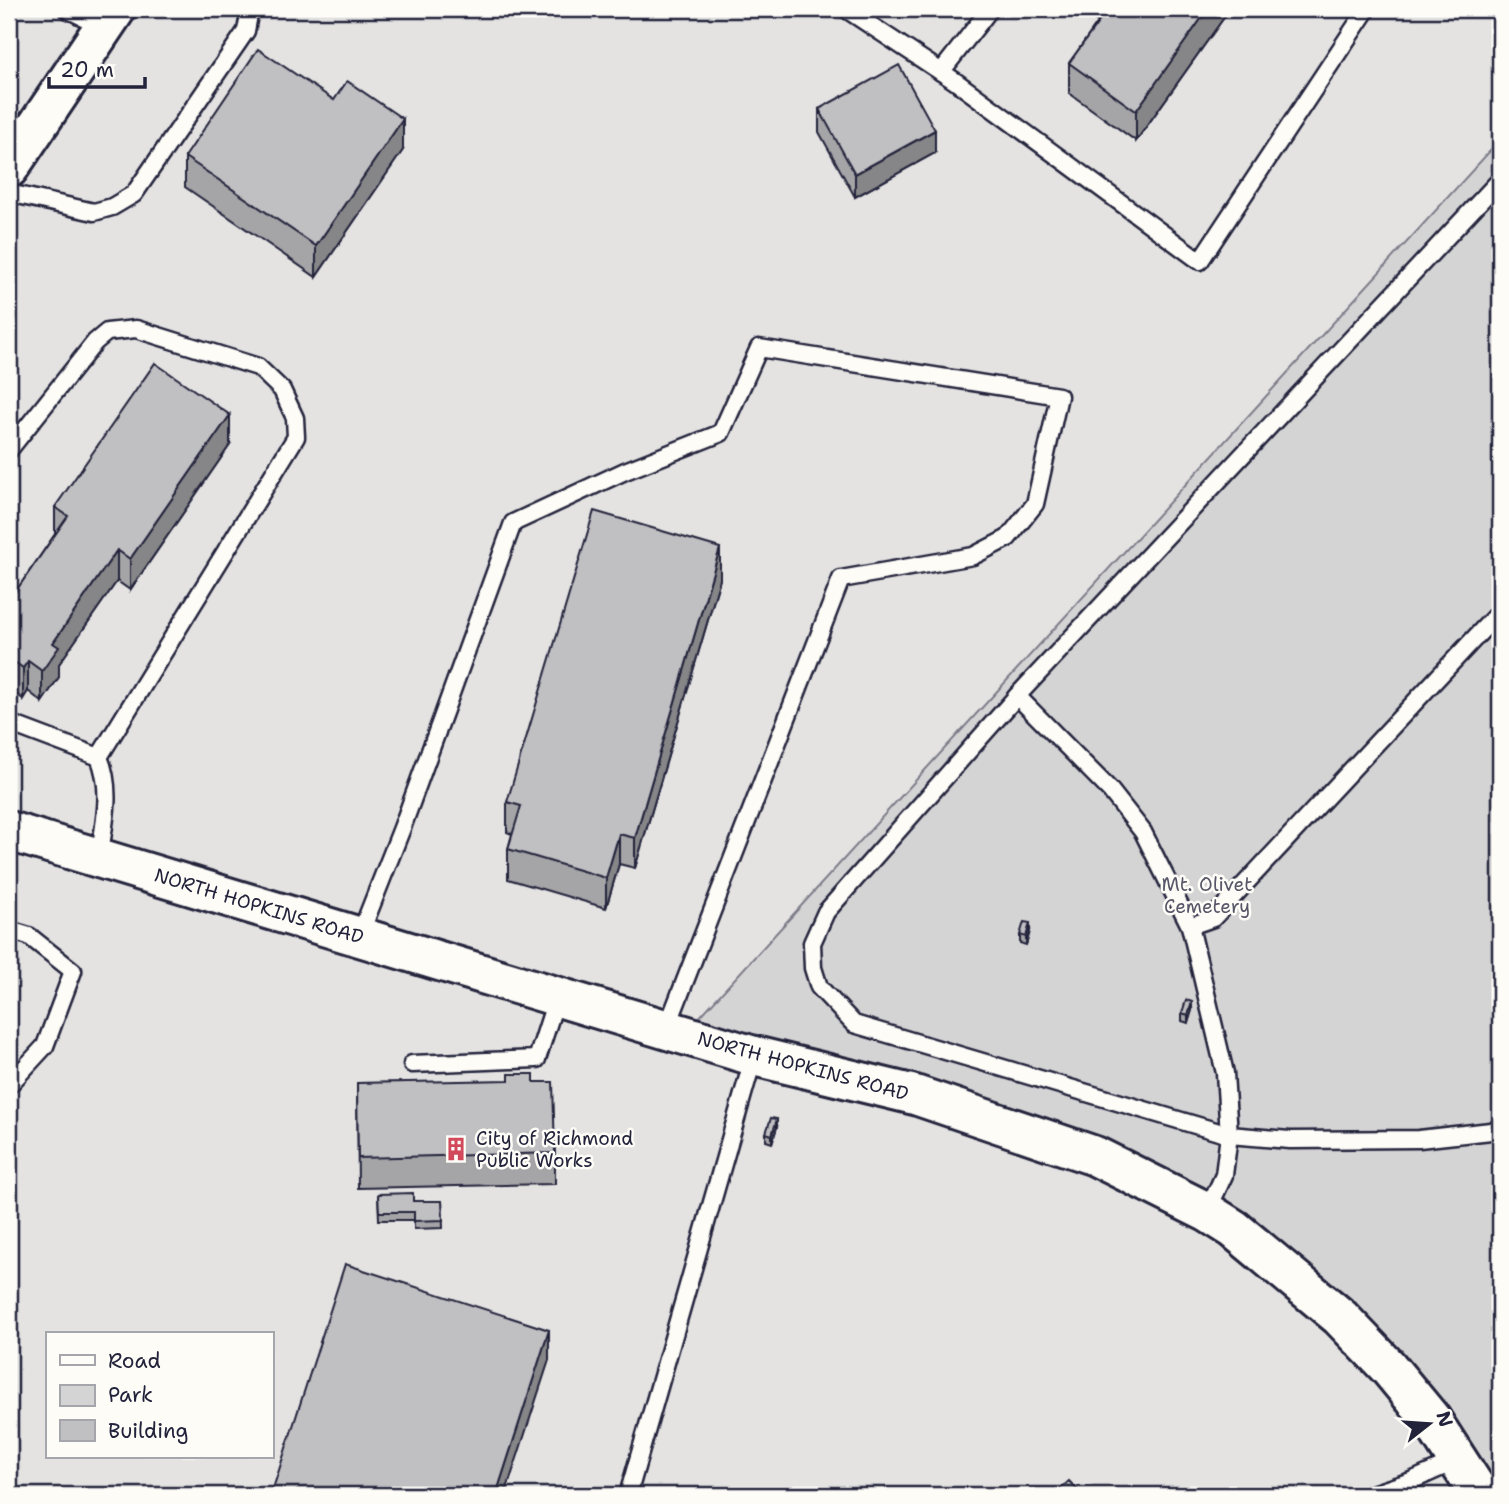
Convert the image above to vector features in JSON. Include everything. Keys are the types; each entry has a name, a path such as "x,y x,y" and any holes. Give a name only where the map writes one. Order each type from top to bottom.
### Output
{"main road":[{"path":"9,168 110,18"},
{"name":"NORTH HOPKINS ROAD","path":"9,831 754,1056 915,1095 1095,1156 1207,1212 1234,1229 1340,1317 1388,1367 1431,1419 1480,1495"}],"lane":[{"path":"67,9 110,18"},
{"path":"9,193 94,212 112,207 134,194 246,31 250,9"},
{"path":"846,9 941,72 1200,261 1367,9"},
{"path":"941,72 990,9"},
{"path":"1500,180 1017,696 825,912 812,943 813,968 819,987 833,1005 854,1024 1229,1136 1290,1140 1419,1139 1500,1130"},
{"path":"9,450 77,362 107,332 136,329 258,367 282,390 295,418 296,437 99,757"},
{"path":"359,937 402,828 513,523 625,471 721,433 759,348 1059,396 1035,504 1009,538 973,556 841,579 666,1030"},
{"path":"1190,926 1213,918 1500,611"},
{"path":"1017,696 1110,790 1143,832 1190,926 1225,1073 1229,1136 1224,1175 1207,1212"},
{"path":"9,723 99,757 106,773 107,801 99,858"},
{"path":"9,930 29,936 73,971 45,1046 9,1085"},
{"path":"412,1064 537,1059 557,997"},
{"path":"628,1495 754,1056"},
{"path":"1369,1495 1411,1481 1458,1460"}],"shaded area":[{"path":"9,9 1500,9 1500,140 686,1032 949,1112 1220,1227 1335,1330 1472,1495 9,1495"}],"green space":[{"name":"Mt. Olivet Cemetery","path":"1500,140 1500,1495 1472,1495 1335,1330 1220,1227 1085,1162 686,1032"}],"building":[{"path":"1108,9 1208,9 1136,111 1069,63"},
{"path":"258,49 334,100 347,81 403,119 316,246 185,157"},
{"path":"899,65 935,130 855,174 819,109"},
{"path":"155,363 230,415 130,559 117,550 53,643 59,647 42,671 28,661 23,668 9,658 9,601 68,516 55,507"},
{"path":"594,511 720,548 635,838 619,834 606,878 508,849 521,806 507,802"},
{"path":"1024,922 1030,923 1026,937 1020,935"},
{"path":"1186,1000 1192,1002 1188,1015 1182,1013"},
{"path":"509,1074 534,1074 534,1082 553,1082 555,1153 358,1158 357,1083 509,1080"},
{"path":"771,1118 777,1119 772,1135 766,1133"},
{"path":"413,1193 413,1201 442,1201 443,1220 414,1221 414,1212 379,1212 378,1194"},
{"path":"345,1264 549,1330 496,1495 271,1495"},
{"path":"1069,1481 1082,1495 1054,1495"}],"place":[{"name":"City of Richmond Public Works","path":"456,1149"}]}
